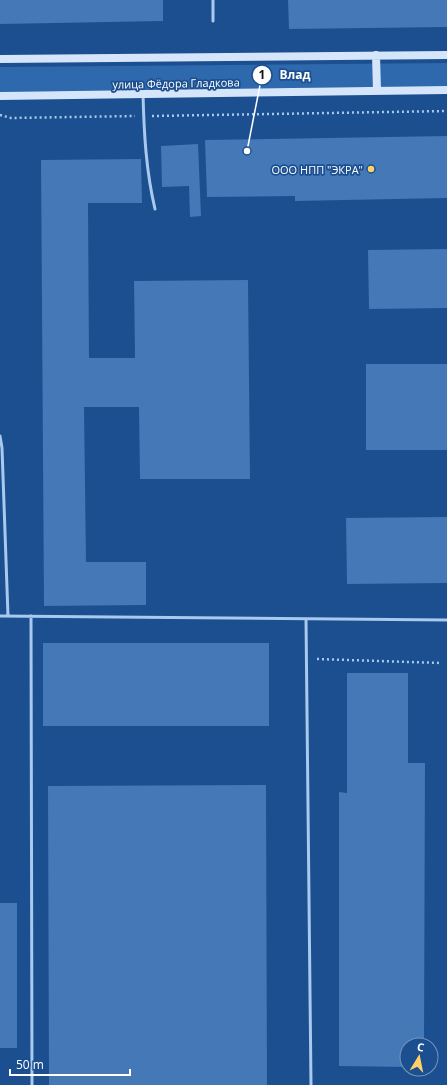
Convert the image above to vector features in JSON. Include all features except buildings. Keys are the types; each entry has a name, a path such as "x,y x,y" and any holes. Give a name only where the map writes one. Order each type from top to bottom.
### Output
{"main road":[{"path":"0,59 447,55"},
{"path":"376,56 377,91"},
{"name":"улица Фёдора Гладкова","path":"0,96 447,90"}],"lane":[{"path":"213,0 213,21"},
{"path":"143,94 149,185 155,209"},
{"path":"0,436 2,448 8,616"},
{"path":"0,616 447,620"},
{"path":"31,616 32,1085"},
{"path":"306,619 311,1085"}],"path":[{"path":"0,115 11,118 447,111"},
{"path":"317,659 441,663"}],"shaded area":[{"path":"447,63 447,86 0,92 0,67"}],"place":[{"name":"Влад","path":"247,151"},
{"name":"ООО НПП \"ЭКРА\"","path":"371,169"}]}
